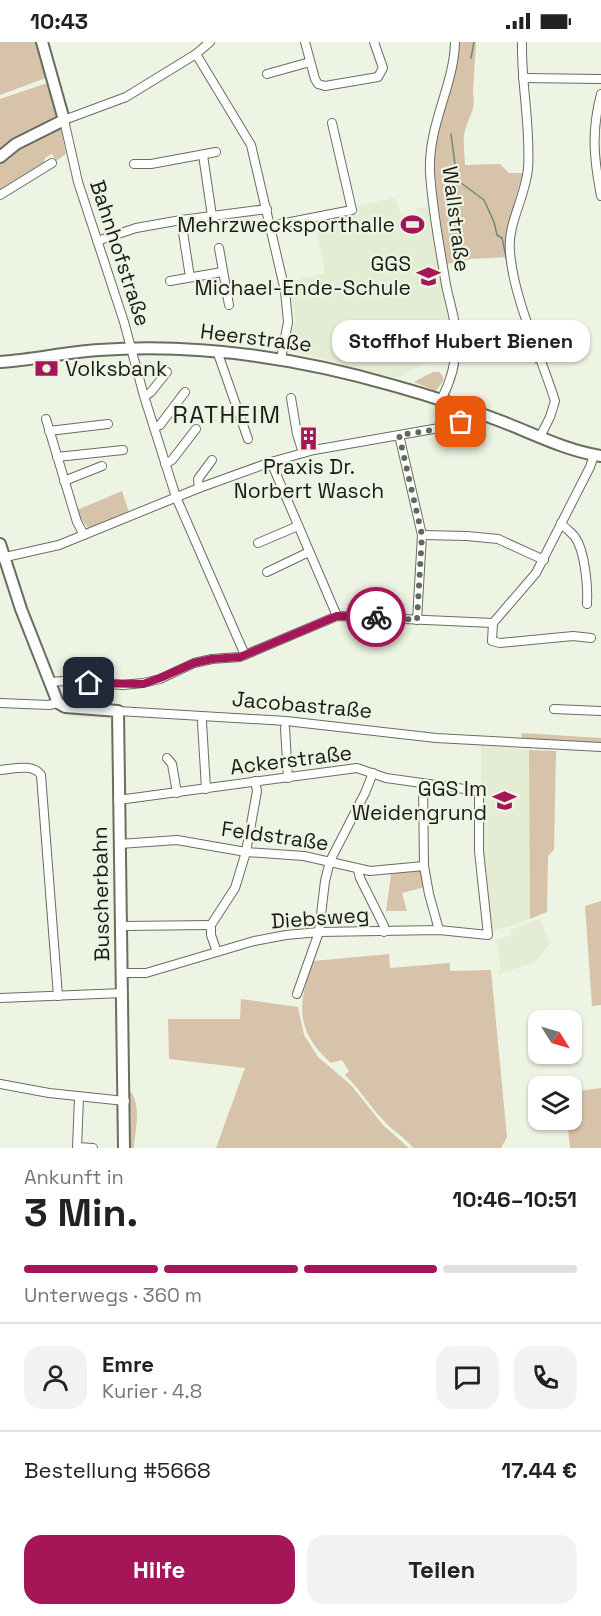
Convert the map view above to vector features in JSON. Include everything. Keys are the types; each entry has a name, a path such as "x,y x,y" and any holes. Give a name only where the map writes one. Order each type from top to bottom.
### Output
{"main road":[{"path":"0,157 16,144 64,120 42,42"},
{"name":"Heerstraße","path":"0,362 131,348 217,351 281,359 319,365 441,400 540,437 598,455"},
{"path":"0,544 2,558 58,703"},
{"name":"Jacobastraße","path":"58,703 65,707 118,711"},
{"name":"Buscherbahn","path":"118,711 124,1148"}],"street":[{"path":"64,120 126,97 196,54 210,42"},
{"path":"305,42 315,79 321,86 378,77 382,68 374,42"},
{"name":"Wallstraße","path":"441,400 452,374 457,341 432,197 431,147 451,68 455,42"},
{"path":"522,42 528,171 511,225 510,254 521,301 555,401 540,437"},
{"path":"196,54 252,146 287,304 288,322 281,359"},
{"path":"267,75 310,62"},
{"path":"523,78 601,79"},
{"path":"601,94 594,158 601,196"},
{"name":"Bahnhofstraße","path":"64,120 78,182 124,322 144,396 176,497 245,655"},
{"path":"270,226 352,210 332,123"},
{"path":"134,164 151,164 216,152"},
{"path":"203,155 212,216"},
{"path":"0,195 52,163"},
{"path":"98,241 136,228 267,209"},
{"path":"181,220 190,277"},
{"path":"219,248 230,305"},
{"path":"170,281 222,272"},
{"path":"217,351 248,439"},
{"path":"144,396 151,392 167,372"},
{"path":"154,428 160,425 185,392"},
{"path":"291,398 297,434 303,453"},
{"path":"2,558 59,545 176,497 271,462 303,453 456,425 461,422 468,409"},
{"path":"46,419 77,522 84,535"},
{"path":"49,431 108,424"},
{"path":"165,464 172,460 196,429"},
{"path":"399,435 422,535 417,620"},
{"path":"57,457 123,450"},
{"path":"591,638 573,636 500,643 492,641 493,623 525,587 544,560 561,523 598,455"},
{"path":"199,488 198,478 212,460"},
{"path":"271,462 337,616"},
{"path":"64,481 102,466"},
{"path":"561,523 576,538 581,551 588,590 587,604"},
{"path":"258,543 298,525"},
{"path":"422,535 498,539 544,560"},
{"path":"267,572 309,552"},
{"path":"51,682 138,685 194,663 245,655 337,616 493,623"},
{"name":"Jacobastraße","path":"0,703 49,705 58,703"},
{"path":"554,709 601,711"},
{"name":"Jacobastraße","path":"118,711 286,721 436,738 601,747"},
{"path":"202,722 206,789"},
{"path":"285,728 288,778"},
{"path":"167,758 172,764 177,793"},
{"path":"0,770 31,768 39,771 41,775 58,996"},
{"name":"Ackerstraße","path":"118,800 357,768 386,778 479,791 479,851 489,935"},
{"path":"297,994 319,932 325,881 330,861 373,773"},
{"path":"217,952 211,935 211,925 235,888 246,852 257,791 255,781"},
{"path":"423,784 424,866 439,930"},
{"name":"Feldstraße","path":"119,844 177,840 246,852 304,856 358,870 382,872 424,866"},
{"path":"358,870 384,926 384,932"},
{"path":"122,926 211,925"},
{"name":"Diebsweg","path":"122,973 146,973 286,935 319,932 439,930 489,935"},
{"path":"0,998 123,993"},
{"path":"0,1084 79,1097 125,1101"},
{"path":"79,1097 77,1147 93,1148"}],"shaded area":[{"path":"0,42 38,42 46,78 0,95"},
{"path":"459,42 476,42 474,104 465,131 465,165 500,164 509,173 523,173 510,224 507,257 471,259 446,264 436,189 435,152 440,113"},
{"path":"50,82 61,115 0,155 0,99"},
{"path":"61,129 66,154 56,161 52,154 45,158 43,166 0,193 0,163 34,139"},
{"path":"393,198 397,201 401,215 429,206 451,340 434,359 396,378 299,353 288,348 295,322 288,282 325,273 314,220"},
{"path":"433,372 439,372 443,376 443,381 436,391 414,382"},
{"path":"122,491 129,512 90,530 77,510"},
{"path":"521,733 601,738 601,744 522,739"},
{"name":"GGS Im Weidengrund","path":"481,745 529,750 530,919 493,931 490,928 481,853"},
{"path":"529,750 556,751 554,850 548,856 547,912 530,919"},
{"path":"417,870 422,872 425,887 402,893 407,911 386,911 391,874"},
{"path":"601,901 601,1005 592,1006 585,906"},
{"path":"540,919 550,944 535,962 498,975 498,971 501,970 497,940 511,935 510,930"},
{"path":"389,954 390,968 450,963 450,971 491,970 507,1137 501,1148 413,1148 388,1126 345,1075 349,1071 342,1060 331,1063 310,1039 302,1015 302,1003 313,961"},
{"path":"241,999 298,1007 304,1035 318,1057 351,1085 383,1125 409,1148 216,1148 245,1068 169,1059 168,1019 240,1019"},
{"path":"601,1088 601,1148 570,1148 568,1130 582,1130 582,1091"},
{"path":"130,1091 137,1111 134,1148 128,1148"}],"waterway":[{"path":"471,58 474,42"},
{"path":"451,134 457,180 484,200 497,235 502,238 510,276"},
{"path":"526,332 536,363"}],"way so far":[{"path":"376,617 417,620 422,535 399,435 440,429 461,422"}],"place":[{"name":"Mehrzwecksporthalle","path":"413,225"},
{"name":"GGS Michael-Ende-Schule","path":"429,276"},
{"name":"Volksbank","path":"47,369"},
{"name":"Stoffhof Hubert Bienen","path":"461,422"},
{"name":"Praxis Dr. Norbert Wasch","path":"309,439"},
{"name":"GGS Im Weidengrund","path":"505,801"}],"district":[{"name":"RATHEIM","path":"227,415"}],"route":[{"path":"89,683 143,684 194,663 240,657 337,616 376,617"}]}
